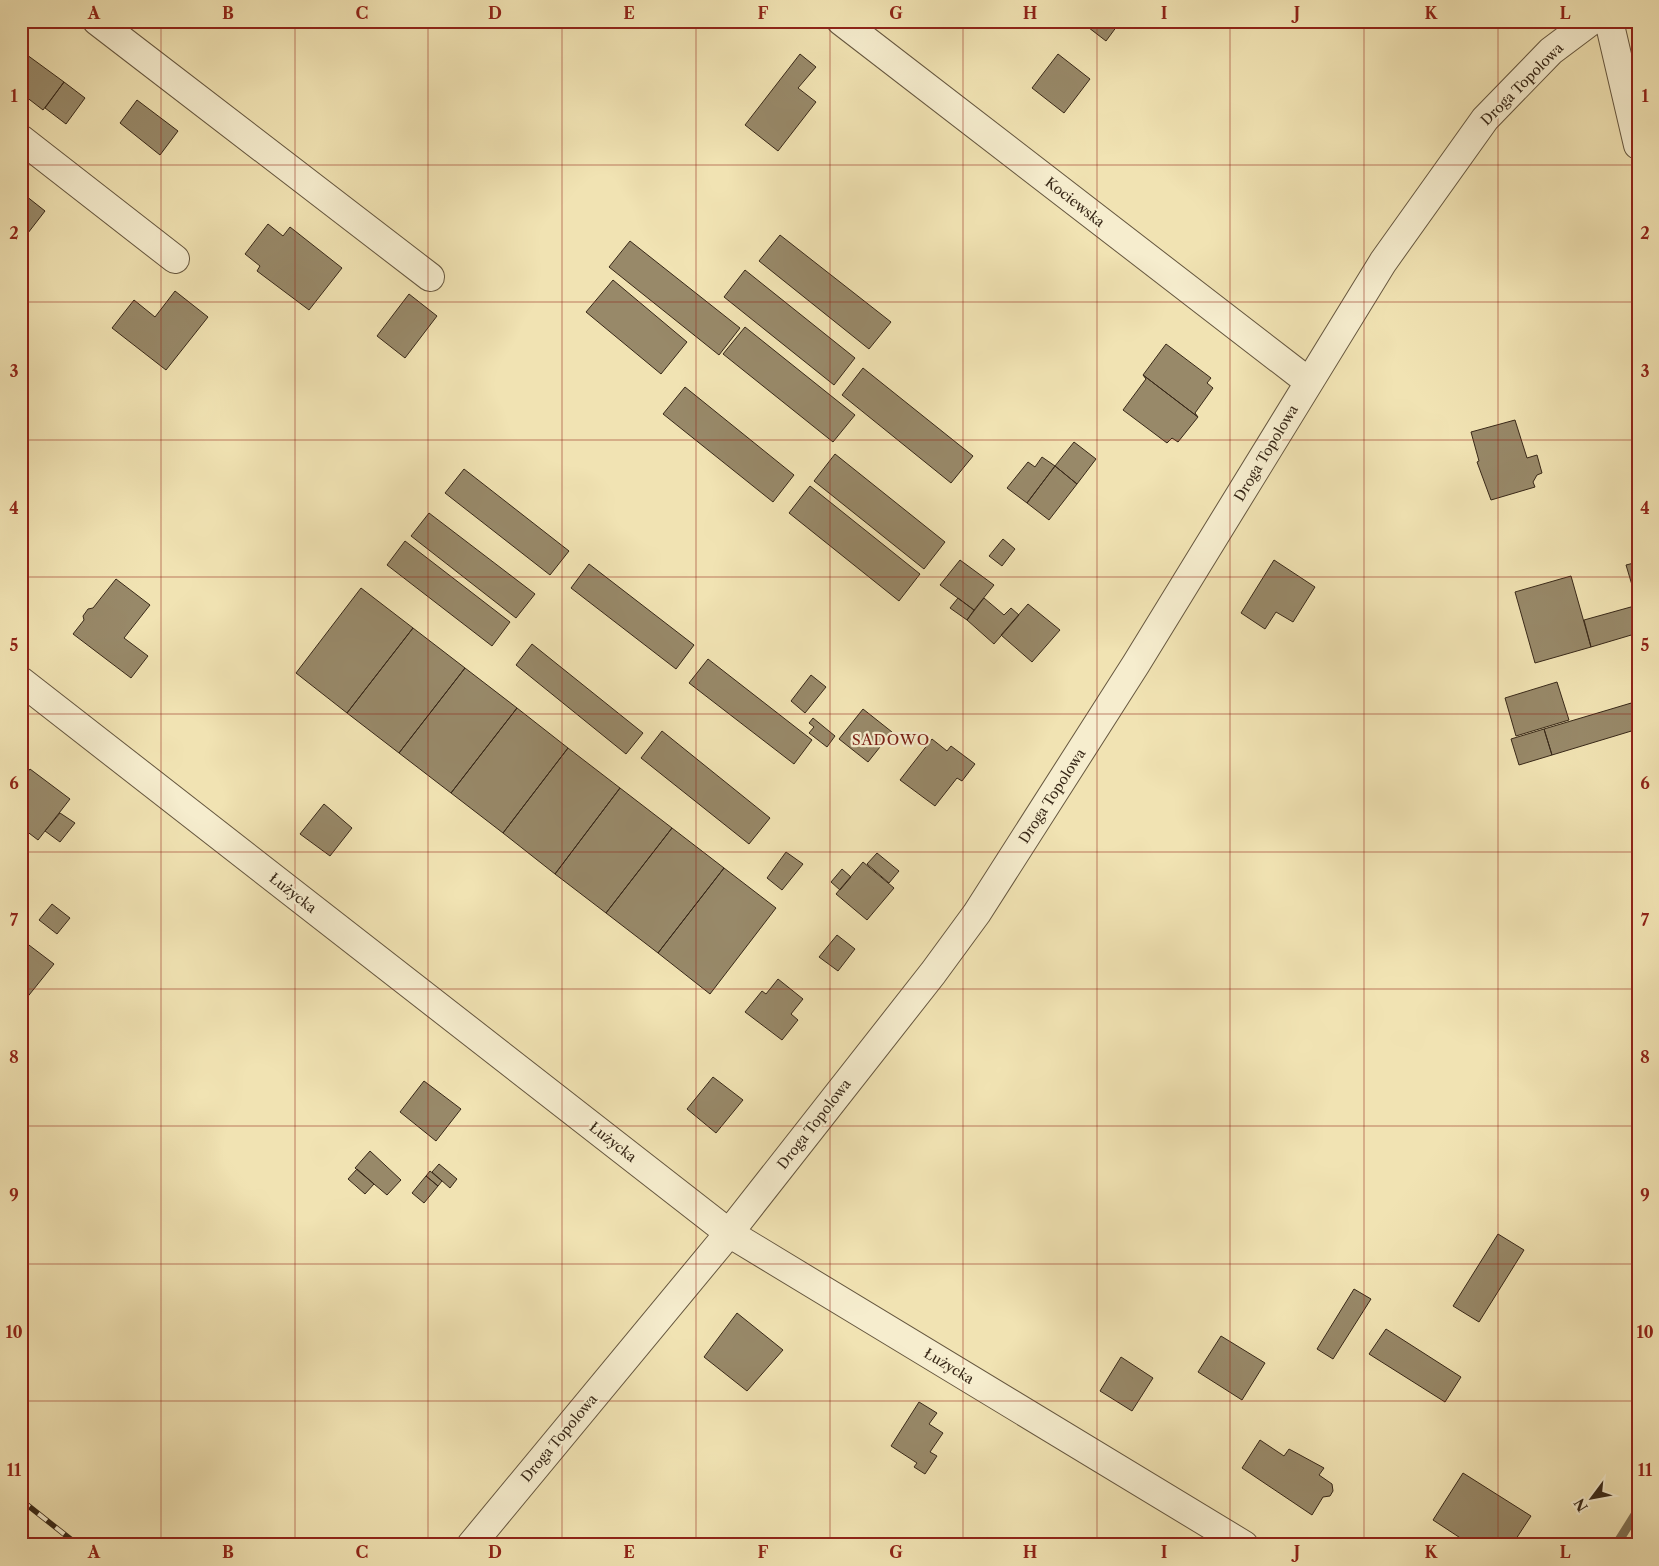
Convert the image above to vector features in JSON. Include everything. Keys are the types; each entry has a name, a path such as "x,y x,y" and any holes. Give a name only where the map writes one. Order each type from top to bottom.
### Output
{"street":[{"path":"97,21 430,277"},
{"name":"Kociewska","path":"841,21 1309,382"},
{"name":"Droga Topolowa","path":"471,1545 729,1233 977,913 1136,664 1383,262 1486,119 1551,51 1591,21"},
{"path":"1609,21 1638,145"},
{"path":"21,139 175,259"},
{"name":"Łużycka","path":"21,681 729,1233 1244,1545"}],"building":[{"path":"1080,21 1119,21 1120,22 1106,41"},
{"path":"23,52 64,82 43,110 21,93"},
{"path":"800,54 816,67 798,88 816,102 778,151 745,125"},
{"path":"1058,54 1090,79 1064,113 1032,88"},
{"path":"64,82 85,98 66,124 45,108"},
{"path":"137,100 178,131 160,155 120,123"},
{"path":"21,192 45,211 21,242"},
{"path":"268,224 283,236 290,227 342,268 309,310 257,271 260,266 245,254"},
{"path":"780,235 891,322 869,349 759,261"},
{"path":"630,241 740,328 719,355 609,267"},
{"path":"745,270 855,358 834,385 724,297"},
{"path":"613,280 687,342 661,374 586,312"},
{"path":"175,291 208,317 166,370 112,328 134,300 155,317"},
{"path":"409,294 437,316 405,358 377,336"},
{"path":"745,327 855,415 833,442 723,354"},
{"path":"1166,344 1211,378 1207,383 1213,388 1195,413 1198,417 1143,375"},
{"path":"863,368 973,456 951,483 842,395"},
{"path":"1143,375 1198,417 1178,442 1172,438 1167,443 1123,410 1146,379"},
{"path":"685,387 794,475 773,502 663,414"},
{"path":"1515,420 1527,458 1537,455 1542,473 1537,475 1533,482 1535,487 1491,500 1477,462 1479,461 1471,432"},
{"path":"1074,442 1096,459 1077,484 1055,466"},
{"path":"835,454 945,542 924,569 814,481"},
{"path":"1042,457 1055,466 1027,503 1007,488 1028,462 1035,467"},
{"path":"1055,466 1077,484 1049,520 1027,503"},
{"path":"464,469 569,551 550,575 445,493"},
{"path":"810,486 920,574 899,601 789,513"},
{"path":"429,513 535,594 516,618 411,536"},
{"path":"1003,539 1015,549 1002,566 989,556"},
{"path":"405,541 510,622 492,646 387,565"},
{"path":"960,560 994,585 974,610 940,585"},
{"path":"1274,560 1315,587 1293,622 1276,612 1265,629 1241,613"},
{"path":"1638,562 1638,605 1626,565"},
{"path":"589,564 694,645 676,669 571,588"},
{"path":"1571,576 1591,647 1535,663 1515,592"},
{"path":"116,579 150,605 124,638 148,656 131,678 73,634 84,620 83,616 88,609 93,608"},
{"path":"361,588 413,628 347,713 296,673"},
{"path":"958,598 974,610 967,620 950,608"},
{"path":"984,598 1004,615 1011,608 1019,615 994,644 967,620"},
{"path":"1028,604 1060,630 1032,662 1001,635"},
{"path":"1638,605 1638,613 1633,615 1638,633 1591,647 1584,620"},
{"path":"413,628 465,668 399,753 347,713"},
{"path":"532,644 643,733 626,754 516,665"},
{"path":"708,659 812,740 794,764 689,683"},
{"path":"465,668 517,708 451,793 399,753"},
{"path":"811,675 826,687 805,713 791,701"},
{"path":"1557,682 1569,720 1516,736 1505,698"},
{"path":"1638,701 1638,729 1552,755 1544,729"},
{"path":"517,708 568,748 503,833 451,793"},
{"path":"863,709 892,732 868,762 839,739"},
{"path":"813,718 835,736 827,747 809,733 814,727 809,723"},
{"path":"1544,729 1552,755 1519,765 1511,739"},
{"path":"662,731 770,818 749,844 641,758"},
{"path":"932,739 947,751 951,746 975,764 962,781 957,778 935,806 900,780"},
{"path":"568,748 620,788 555,874 503,833"},
{"path":"30,769 70,799 38,840 21,827 21,780"},
{"path":"620,788 672,828 606,913 555,874"},
{"path":"324,804 352,828 330,856 300,834"},
{"path":"60,813 75,823 60,842 45,831"},
{"path":"672,828 724,868 658,953 606,913"},
{"path":"786,852 803,864 782,890 767,878"},
{"path":"877,853 899,871 889,883 867,864"},
{"path":"863,862 894,888 867,920 836,894"},
{"path":"724,868 776,908 710,994 658,953"},
{"path":"842,869 851,877 840,890 831,882"},
{"path":"52,904 70,918 57,934 39,920"},
{"path":"837,935 855,949 838,971 819,957"},
{"path":"21,939 54,964 21,1005"},
{"path":"778,979 803,999 791,1014 798,1020 782,1040 745,1012 762,991 766,994"},
{"path":"713,1077 743,1100 716,1133 687,1109"},
{"path":"424,1081 461,1109 436,1141 400,1112"},
{"path":"370,1151 401,1180 387,1195 355,1168"},
{"path":"439,1164 457,1179 450,1188 432,1172"},
{"path":"357,1169 374,1184 365,1194 348,1179"},
{"path":"430,1171 442,1181 438,1186 426,1176"},
{"path":"426,1176 438,1186 424,1203 412,1193"},
{"path":"1498,1234 1524,1250 1479,1322 1453,1306"},
{"path":"1354,1289 1371,1299 1333,1359 1317,1349"},
{"path":"737,1313 783,1350 747,1391 704,1357"},
{"path":"1386,1329 1461,1377 1445,1402 1369,1354"},
{"path":"1221,1336 1265,1363 1242,1400 1198,1372"},
{"path":"1121,1357 1153,1378 1132,1411 1100,1391"},
{"path":"919,1402 937,1413 929,1424 943,1433 930,1452 937,1456 925,1474 914,1467 917,1463 891,1446"},
{"path":"1260,1440 1284,1456 1289,1449 1324,1468 1319,1475 1332,1484 1333,1491 1330,1496 1323,1497 1312,1515 1242,1468"},
{"path":"1463,1473 1531,1516 1512,1545 1471,1545 1433,1520"}],"waterway":[{"path":"1616,1545 1638,1510"}],"railway":[{"path":"21,1500 78,1545"}],"district":[{"name":"SADOWO","path":"891,739"}]}
